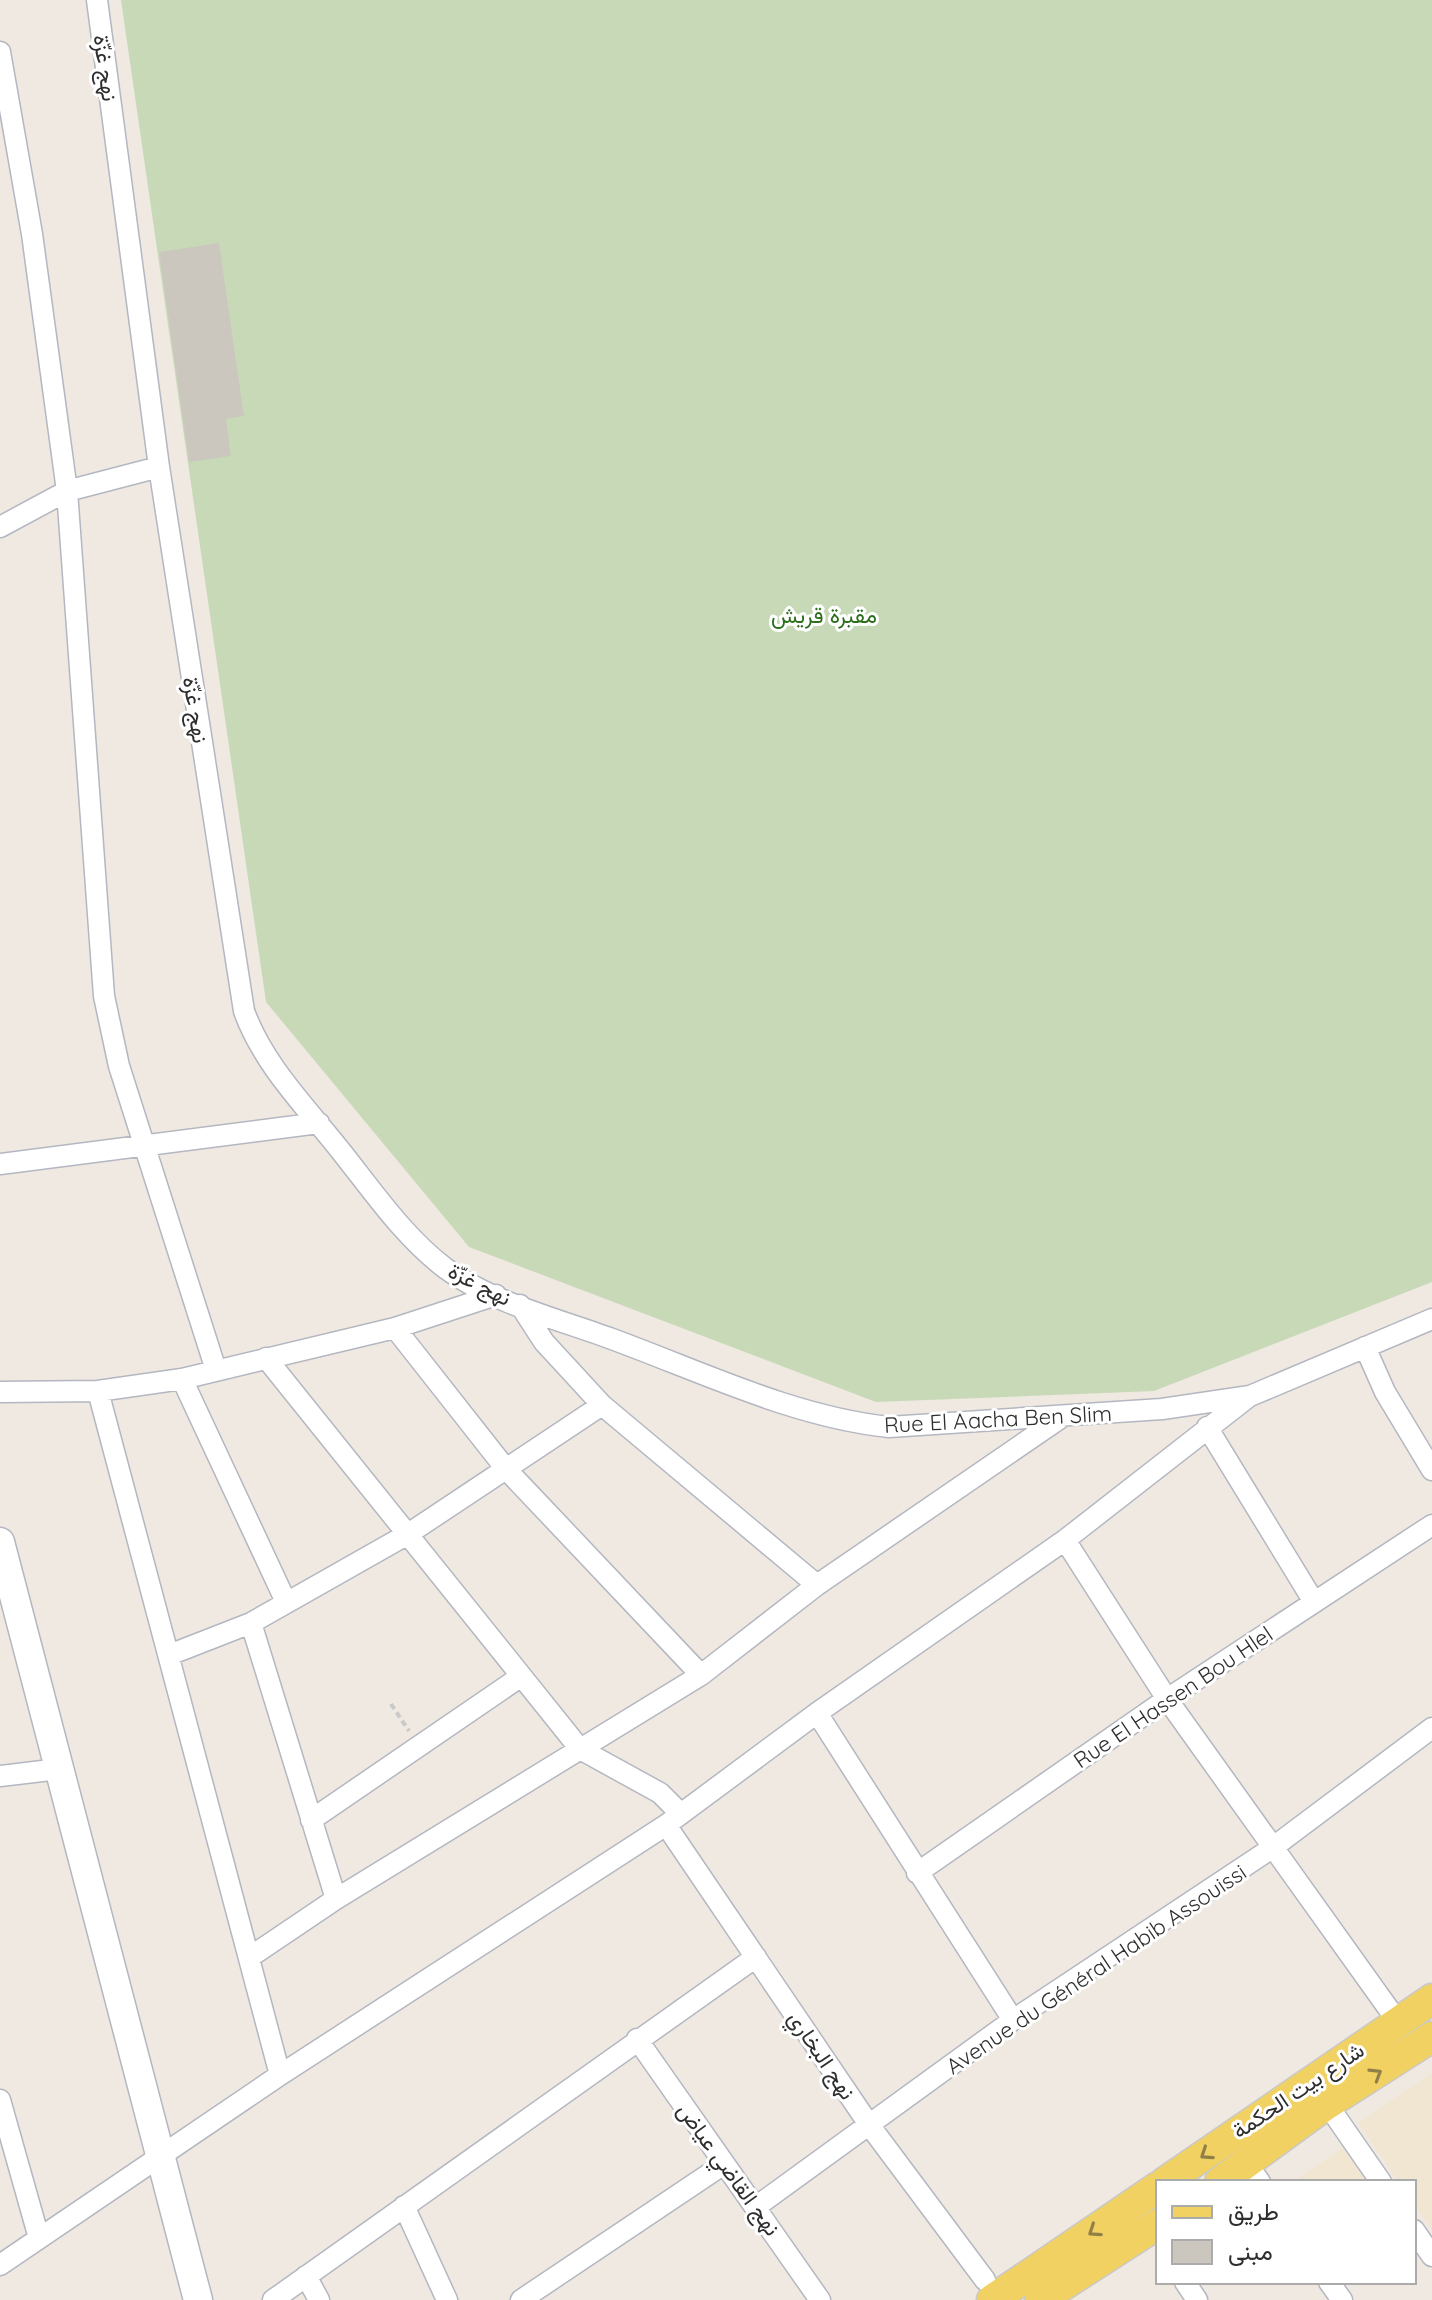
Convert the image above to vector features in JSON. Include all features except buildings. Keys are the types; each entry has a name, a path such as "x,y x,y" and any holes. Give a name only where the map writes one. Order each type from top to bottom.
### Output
{"main road":[{"path":"0,1542 198,2300"},
{"name":"شارع بيت الحكمة","path":"1168,2180 1432,1999"},
{"name":"شارع بيت الحكمة","path":"1227,2180 1253,2173 1327,2104 1432,2037"},
{"path":"998,2294 1156,2188"},
{"path":"1040,2300 1155,2233"}],"street":[{"name":"نهج غزّة","path":"97,0 159,467 244,1011 263,1054 412,1237 444,1267 520,1305"},
{"path":"0,52 32,234 67,491 104,996 119,1066 216,1370"},
{"path":"0,527 67,491 159,467"},
{"path":"0,1164 319,1123"},
{"path":"0,1392 98,1391 182,1379 395,1328 496,1295"},
{"path":"520,1305 544,1342 602,1405 817,1585"},
{"name":"Rue El Aacha Ben Slim","path":"520,1305 845,1422 889,1427 1061,1417 1250,1396 1432,1319"},
{"path":"395,1328 506,1469 701,1675"},
{"path":"1365,1347 1385,1392 1432,1470"},
{"path":"266,1358 580,1749"},
{"path":"182,1379 286,1602"},
{"path":"98,1391 280,2075"},
{"path":"0,2265 159,2155 673,1820 817,1713 1065,1540 1250,1396"},
{"path":"169,1655 251,1623 408,1534 602,1405"},
{"path":"250,1957 336,1899 701,1675 817,1585 1061,1417"},
{"path":"1207,1427 1314,1602"},
{"name":"Rue El Hassen Bou Hlel","path":"917,1873 1167,1699 1432,1525"},
{"path":"1065,1540 1167,1699 1398,2022"},
{"path":"251,1623 336,1899"},
{"path":"311,1820 520,1677"},
{"path":"817,1713 1013,2020"},
{"name":"Avenue du Général Habib Assouissi","path":"757,2206 1013,2020 1272,1848 1432,1728"},
{"name":"نهج البخاري","path":"580,1749 660,1793 673,1820 756,1957 870,2126 998,2294"},
{"path":"0,1776 59,1769"},
{"path":"273,2300 756,1957"},
{"name":"نهج القاضي عياض","path":"637,2039 820,2300"},
{"path":"0,2100 39,2238"},
{"path":"1327,2104 1380,2180"},
{"path":"521,2300 724,2164"},
{"path":"404,2206 447,2300"},
{"path":"1416,2233 1432,2256"},
{"path":"306,2276 319,2300"}],"path":[{"path":"391,1704 419,1746"}],"shaded area":[{"path":"1432,2073 1432,2230 1416,2207 1416,2180 1398,2180 1358,2123"},
{"path":"1345,2146 1369,2180 1296,2180"}],"green space":[{"name":"مقبرة قريش","path":"121,0 1432,0 1432,1282 1154,1391 876,1402 469,1247 266,1002"}]}
